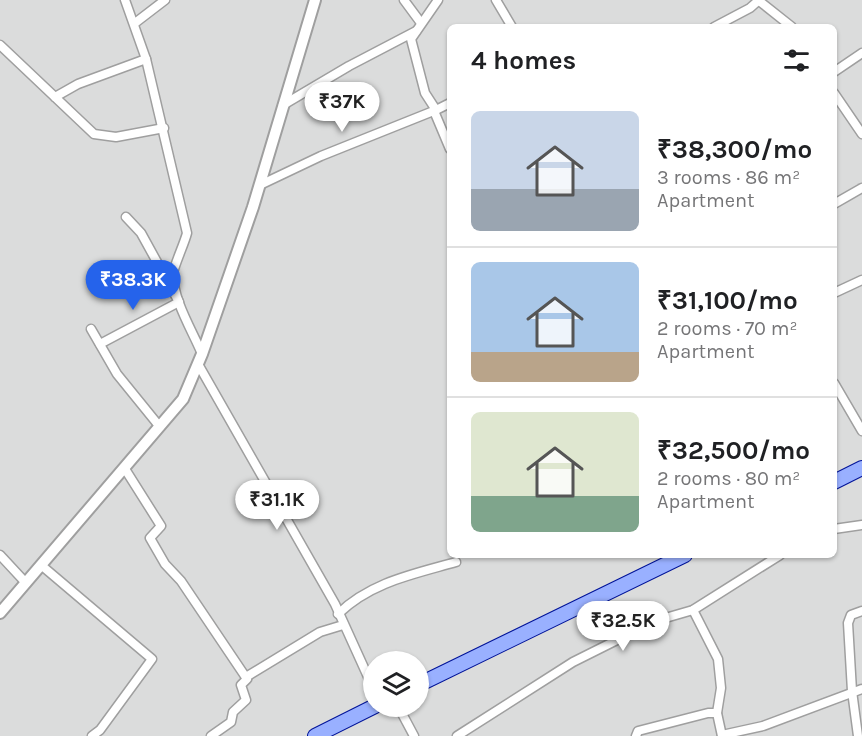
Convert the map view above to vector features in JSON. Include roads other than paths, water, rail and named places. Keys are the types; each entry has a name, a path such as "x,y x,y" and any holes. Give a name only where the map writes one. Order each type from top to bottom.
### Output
{"main road":[{"path":"837,480 862,468"},
{"path":"429,680 679,558"},
{"path":"315,736 363,712"}],"street":[{"path":"125,0 135,22 146,59 187,233 183,251 173,272 179,302"},
{"path":"135,22 165,0"},
{"path":"0,613 183,399 200,359 260,185 315,0"},
{"path":"404,0 421,23"},
{"path":"438,0 411,39 414,58 425,93 447,141"},
{"path":"496,0 510,24"},
{"path":"720,24 750,8 759,0 788,24"},
{"path":"284,105 349,66 416,31"},
{"path":"0,46 94,134 116,137 164,128"},
{"path":"837,70 862,53"},
{"path":"55,97 78,84 146,59"},
{"path":"837,97 862,134"},
{"path":"260,185 321,156 447,105"},
{"path":"837,202 862,188"},
{"path":"126,217 141,233 179,302 200,359 338,614 363,667"},
{"path":"837,292 862,280"},
{"path":"100,344 179,302"},
{"path":"91,329 117,374 160,427"},
{"path":"837,388 862,432"},
{"path":"125,469 161,526 150,538 165,564 181,581 246,677"},
{"path":"837,529 862,525"},
{"path":"0,555 26,583"},
{"path":"457,736 573,662 655,621 693,610 775,558"},
{"path":"338,614 354,599 392,580 456,562"},
{"path":"41,565 152,659 100,730 92,736"},
{"path":"693,610 718,659 721,688 717,713 722,736 763,726 862,689"},
{"path":"859,732 852,691 848,623 851,615 862,611"},
{"path":"210,736 231,722 233,712 246,700 241,685 247,679 246,677 320,632 343,625"},
{"path":"636,736 638,731 708,713 717,713"},
{"path":"404,717 414,736"}]}
